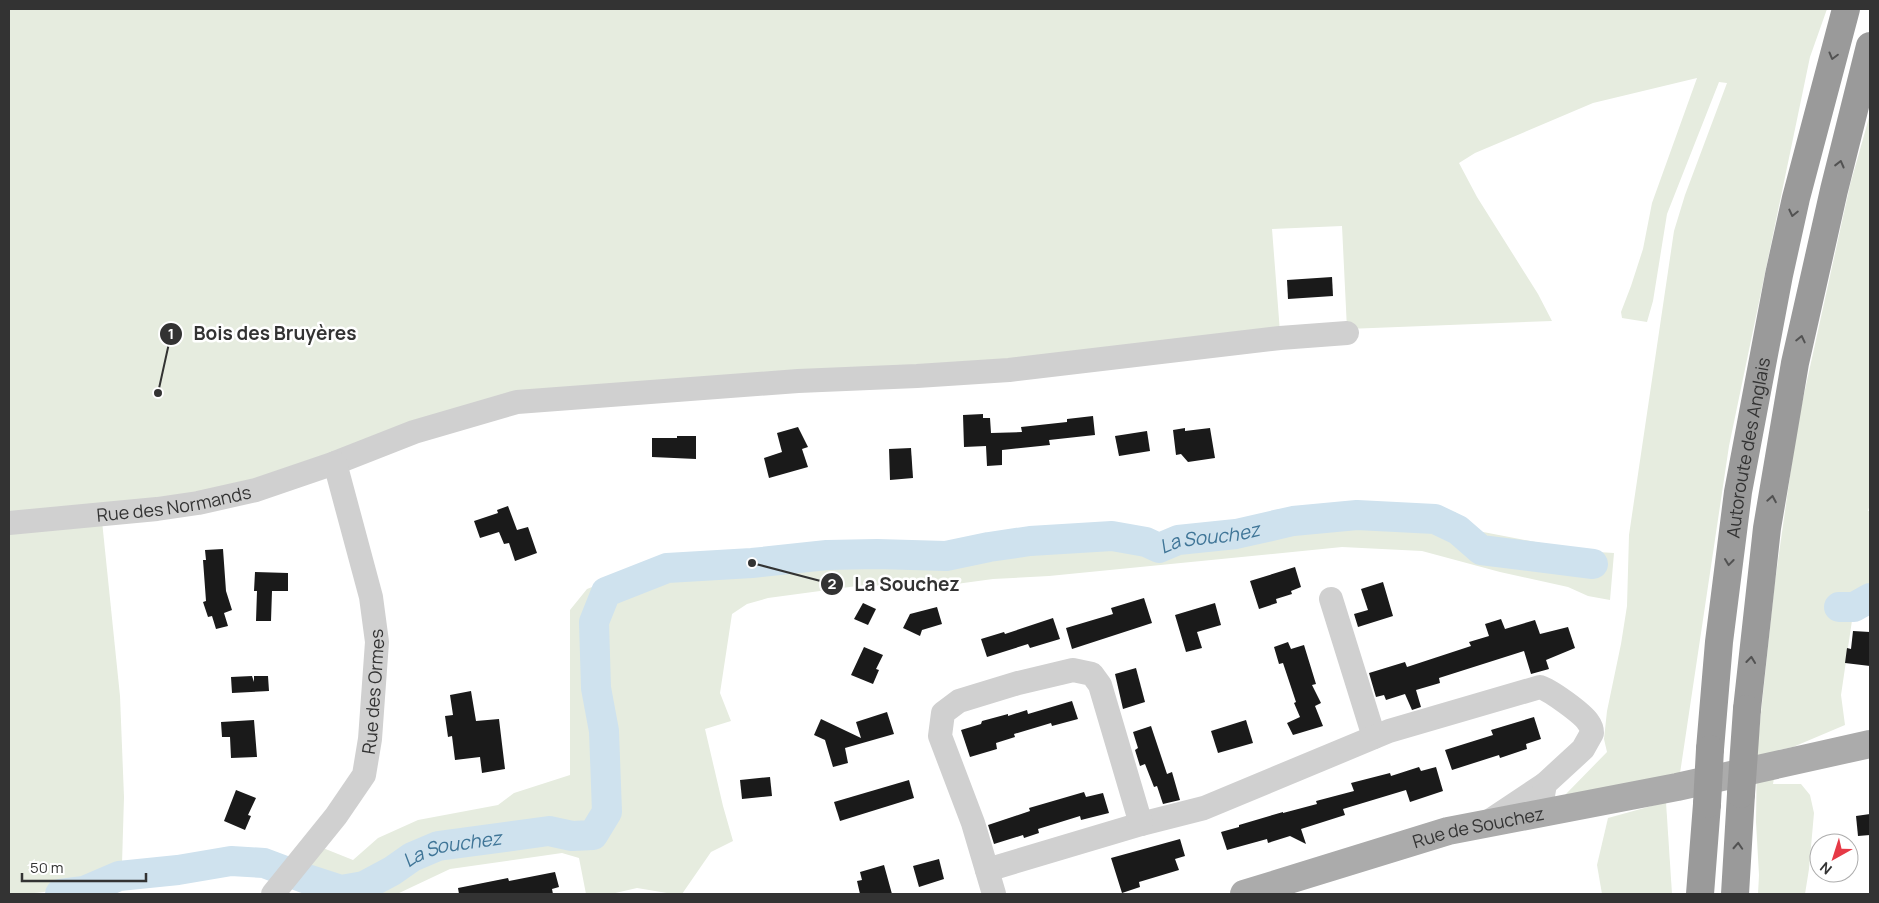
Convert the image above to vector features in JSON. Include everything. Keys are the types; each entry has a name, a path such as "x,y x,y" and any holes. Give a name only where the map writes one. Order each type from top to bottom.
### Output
{"highway":[{"name":"Autoroute des Anglais","path":"1700,894 1719,642 1739,482 1779,275 1796,198 1846,9"},
{"name":"Autoroute des Anglais","path":"1735,894 1747,709 1767,528 1795,364 1834,190 1870,46"}],"main road":[{"path":"1545,812 1677,787 1783,763 1856,751"},
{"name":"Rue de Souchez","path":"1247,894 1448,832 1545,812"},
{"name":"Rue de Souchez","path":"1292,894 1448,846 1545,812"}],"street":[{"name":"Rue des Normands","path":"9,523 157,509 198,503 256,490 335,463 414,432 517,402 798,381 1009,370 1280,338 1347,333"},
{"name":"Rue des Ormes","path":"278,888 336,816 364,774 370,739 377,642 371,597 335,463"},
{"path":"1330,599 1374,737"},
{"path":"994,894 973,824 940,736 943,713 959,701 1018,682 1073,670 1092,674 1100,685 1141,824"},
{"path":"987,870 1141,824 1204,808 1389,731 1540,687 1549,691 1589,723 1592,733 1589,741 1583,749 1545,784 1522,802 1486,823"},
{"path":"1545,784 1543,795 1545,812"}],"shaded area":[{"path":"9,9 1827,9 1810,57 1729,446 1679,780 1564,796 1607,752 1604,739 1607,711 1627,606 1629,535 1674,231 1685,195 1727,83 1719,82 1667,214 1653,301 1647,322 1622,318 1621,312 1643,249 1652,203 1697,78 1593,103 1475,153 1459,163 1477,197 1538,294 1552,321 1347,329 1342,226 1272,229 1280,332 1063,357 605,389 259,482 176,496 9,512"},
{"path":"1870,114 1870,504 1868,511 1870,511 1870,598 1854,607 1841,695 1845,725 1793,747 1779,750 1773,784 1801,784 1810,795 1814,813 1812,833 1809,833 1809,869 1805,894 1758,894 1757,751 1774,589 1797,426 1850,185"},
{"path":"1362,503 1455,512 1478,531 1582,551 1614,553 1610,600 1588,596 1568,587 1500,572 1422,551 1342,547 1049,576 993,579 897,592 872,584 768,598 747,604 732,614 720,693 731,721 705,729 733,841 711,852 682,894 637,888 611,894 586,894 579,858 562,853 450,869 397,894 315,894 295,886 323,848 353,860 378,838 418,820 498,805 514,793 570,775 570,610 587,589 675,555 713,554 811,543 881,543 908,550 923,551 969,538 999,540 1051,533 1158,536 1237,524 1314,508"},
{"path":"102,521 120,696 124,797 122,864 118,874 91,883 51,891 9,894 9,531"},
{"path":"1666,802 1672,894 1602,894 1597,865 1608,818"}],"building":[{"path":"1332,277 1333,296 1288,299 1287,280"},
{"path":"983,414 983,418 990,418 991,433 1022,432 1021,427 1067,422 1067,419 1093,416 1095,435 1049,440 1050,445 1002,450 1002,465 987,466 986,446 964,447 963,415"},
{"path":"798,427 808,447 802,449 808,467 769,478 764,458 782,452 777,433"},
{"path":"1185,428 1185,431 1210,428 1215,458 1188,462 1181,454 1176,455 1173,430"},
{"path":"1147,431 1150,451 1119,456 1115,436"},
{"path":"677,436 696,436 696,459 652,457 652,438 677,438"},
{"path":"911,448 913,478 890,480 889,449"},
{"path":"508,506 517,530 528,527 537,553 515,561 509,543 504,544 499,532 480,538 474,521 498,513 497,510"},
{"path":"223,549 226,591 232,610 224,613 228,626 216,629 212,616 208,617 203,602 206,601 203,560 206,560 205,550"},
{"path":"1295,567 1301,587 1291,591 1292,594 1276,599 1277,603 1259,609 1250,581"},
{"path":"255,572 288,573 288,591 272,591 271,621 256,621 257,591 254,591"},
{"path":"1383,582 1393,616 1358,627 1354,614 1368,610 1361,589"},
{"path":"1144,598 1152,623 1072,649 1066,628 1113,614 1111,608"},
{"path":"863,603 876,609 868,625 854,619"},
{"path":"1215,603 1221,625 1197,632 1202,648 1186,652 1175,615"},
{"path":"937,607 942,624 922,630 920,636 903,628 910,614"},
{"path":"1053,618 1060,639 1030,648 1028,644 987,657 981,639 1004,632 1005,634"},
{"path":"1501,619 1505,629 1535,620 1540,634 1568,627 1575,648 1546,660 1549,669 1531,674 1524,651 1439,678 1440,683 1416,690 1421,707 1412,710 1405,694 1386,700 1384,695 1376,697 1369,673 1405,662 1407,667 1471,646 1469,642 1489,636 1485,624"},
{"path":"1853,631 1870,632 1870,666 1845,663 1847,648 1851,649"},
{"path":"1288,642 1291,649 1304,645 1316,684 1312,685 1321,703 1315,706 1323,726 1293,735 1287,723 1300,717 1294,703 1296,702 1283,663 1279,664 1274,647"},
{"path":"864,647 883,655 876,669 879,670 873,684 851,675"},
{"path":"1136,668 1145,702 1123,709 1115,674"},
{"path":"252,676 254,682 254,676 268,676 269,691 232,693 231,677"},
{"path":"471,691 476,721 499,719 505,769 482,773 480,757 455,760 452,736 448,737 445,716 453,715 450,695"},
{"path":"1072,701 1078,719 1052,726 1051,723 1014,734 1015,737 996,743 997,749 970,757 961,730 981,724 982,721 1008,714 1008,716 1027,710 1028,714"},
{"path":"887,712 894,734 845,748 848,763 833,767 825,740 814,735 821,719 861,738 856,722"},
{"path":"1534,717 1541,739 1526,744 1527,749 1500,758 1499,755 1452,770 1445,750 1493,735 1491,730"},
{"path":"254,720 257,757 231,758 230,737 222,737 221,722"},
{"path":"1246,720 1253,743 1218,753 1211,731"},
{"path":"1151,726 1167,774 1172,772 1180,800 1163,804 1157,786 1154,787 1145,764 1140,766 1135,750 1138,748 1133,732"},
{"path":"1419,767 1421,771 1436,767 1443,791 1410,802 1406,790 1343,809 1345,815 1301,829 1306,844 1290,836 1268,843 1267,839 1227,850 1221,832 1283,812 1317,804 1316,801 1354,791 1351,783 1390,773 1391,776"},
{"path":"770,777 772,796 742,799 740,780"},
{"path":"909,780 914,798 840,821 834,802"},
{"path":"236,790 256,798 248,815 251,816 245,830 224,821"},
{"path":"1084,792 1086,797 1103,793 1109,813 1081,820 1080,816 1038,829 1039,833 1024,838 1023,835 994,844 988,825 1030,811 1029,808"},
{"path":"1870,814 1870,835 1859,836 1856,816"},
{"path":"1180,839 1185,856 1175,859 1179,870 1139,882 1140,887 1122,893 1111,858"},
{"path":"939,859 944,879 919,887 913,866"},
{"path":"884,865 892,894 860,894 857,881 862,880 860,872"},
{"path":"555,872 559,887 552,889 553,894 459,894 458,888 508,878 509,881"}],"waterway":[{"name":"La Souchez","path":"60,894 84,891 119,876 178,870 231,861 264,863 341,890 364,886 392,871 412,857 438,846 549,831 572,836 593,835 607,812 604,731 596,688 594,622 606,592 667,568 752,563 827,555 946,556 1030,541 1112,536 1146,542 1159,548 1178,540 1236,534 1293,521 1357,515 1435,519 1458,530 1481,550 1593,564"},
{"name":"La Souchez","path":"1839,607 1854,607 1870,598"}],"place":[{"name":"Bois des Bruyères","path":"158,393"},
{"name":"La Souchez","path":"752,563"}]}
